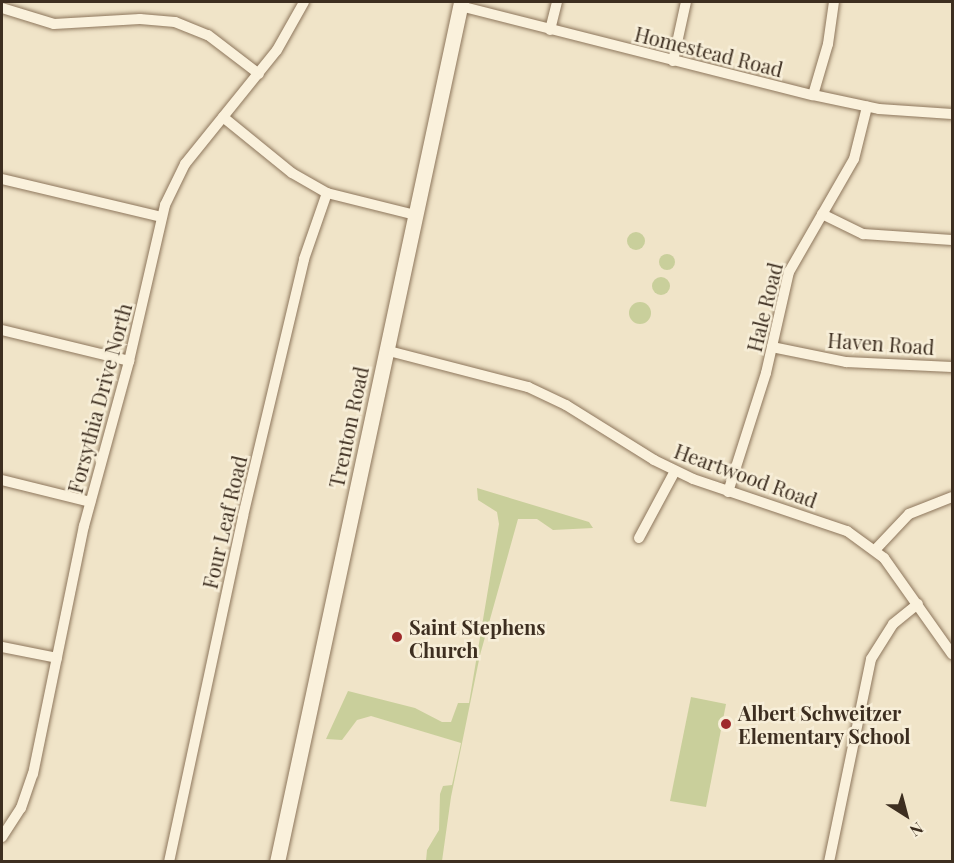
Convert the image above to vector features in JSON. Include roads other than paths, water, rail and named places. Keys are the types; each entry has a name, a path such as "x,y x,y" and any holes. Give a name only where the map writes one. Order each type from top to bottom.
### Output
{"main road":[{"name":"Trenton Road","path":"277,861 460,4"}],"street":[{"name":"Forsythia Drive North","path":"2,837 28,789 90,502 129,361 161,218 185,164 259,74 304,2"},
{"path":"550,30 557,2"},
{"path":"673,61 686,2"},
{"path":"813,95 828,44 834,2"},
{"name":"Homestead Road","path":"460,4 550,30 813,95 867,107 952,114"},
{"path":"2,8 54,24 140,19 175,22 208,35 259,74"},
{"name":"Hale Road","path":"728,492 771,347 789,272 854,159 867,107"},
{"path":"223,117 292,173 327,193 415,215"},
{"path":"2,179 161,218"},
{"name":"Four Leaf Road","path":"169,861 243,516 304,259 327,193"},
{"path":"822,214 863,234 952,240"},
{"path":"2,330 129,361"},
{"name":"Haven Road","path":"771,347 846,362 952,367"},
{"name":"Heartwood Road","path":"385,350 528,387 566,405 675,471 728,492 830,524 875,550 918,604 952,654"},
{"path":"639,538 675,471"},
{"path":"2,480 90,502"},
{"path":"875,550 909,514 952,497"},
{"path":"829,861 871,659 893,624 918,604"},
{"path":"2,647 57,658"}],"place":[{"name":"Saint Stephens Church","path":"397,637"},
{"name":"Albert Schweitzer Elementary School","path":"726,724"}]}
